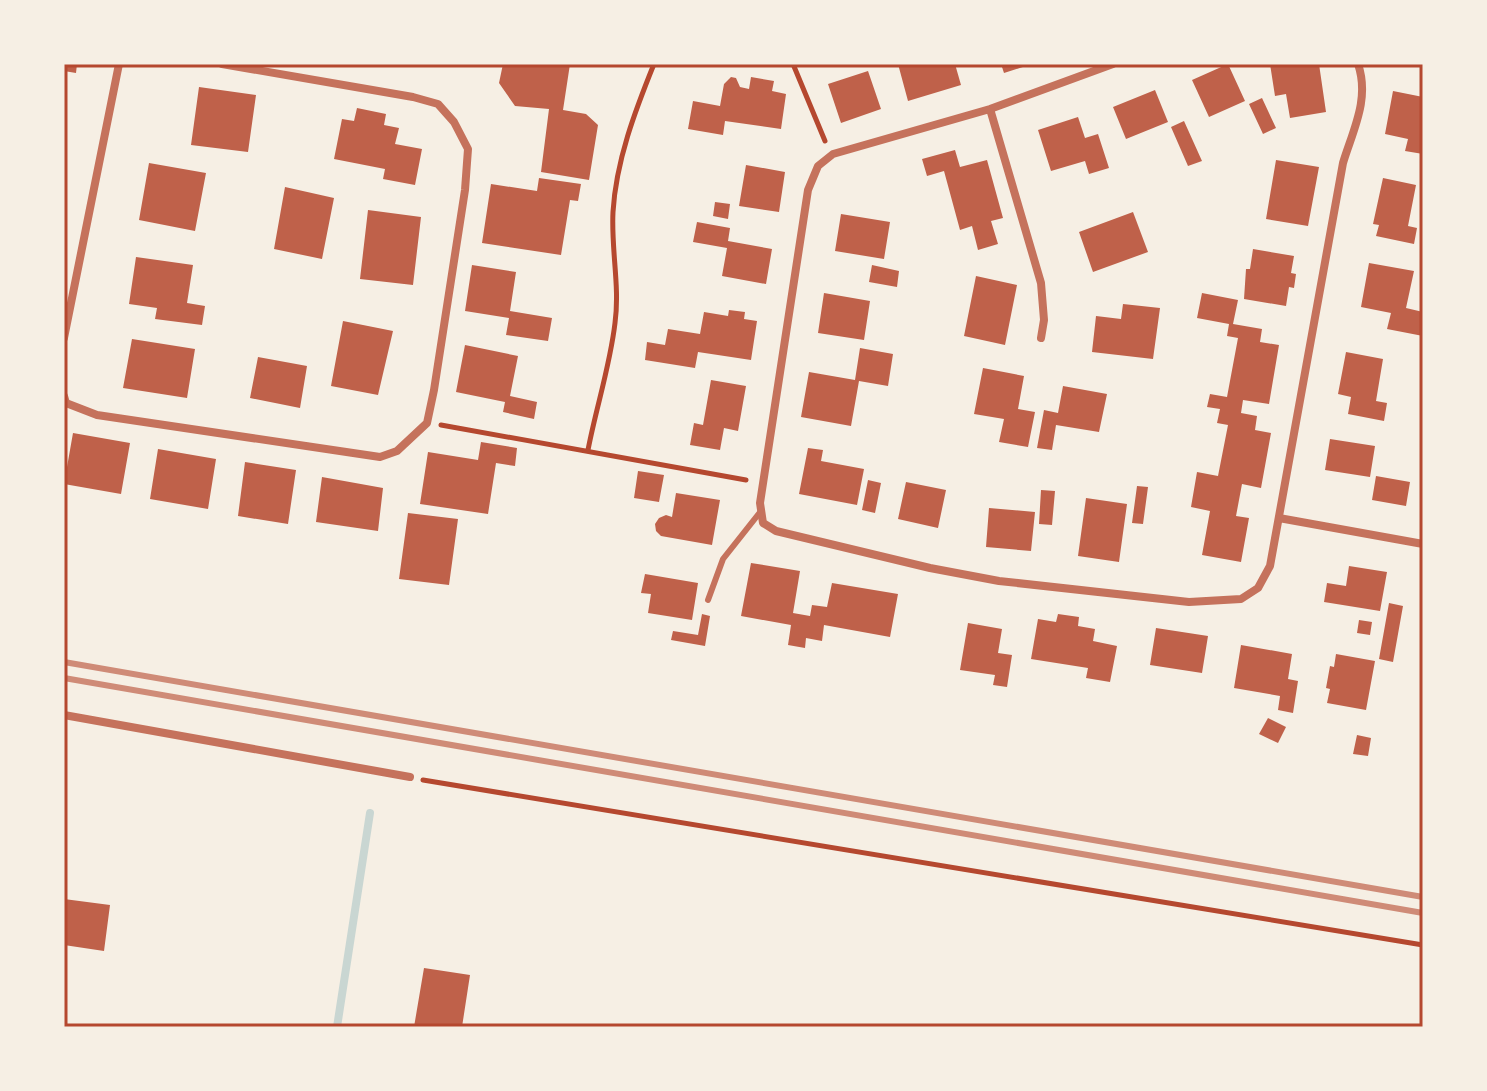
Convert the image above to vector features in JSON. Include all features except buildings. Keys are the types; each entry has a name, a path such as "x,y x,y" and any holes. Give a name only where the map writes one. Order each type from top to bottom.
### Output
{"street":[{"path":"64,338 66,307 119,64"},
{"path":"65,399 97,415 380,457 397,451 427,423 465,190 468,149 454,122 438,104 413,97 222,64"},
{"path":"1113,64 990,109 833,154 818,166 808,190 763,483 763,523 776,531 930,568 999,581 1189,602 1229,602 1241,599 1258,588 1270,566 1343,163 1359,118 1362,82 1358,64"},
{"path":"990,109 1041,283 1044,320 1041,338"},
{"path":"1279,518 1423,544"},
{"path":"64,715 410,777"}],"lane":[{"path":"708,600 723,559 761,511"}],"path":[{"path":"588,450 615,326 618,287 613,215 615,187 626,142 654,64"},
{"path":"793,64 822,136 833,154"},
{"path":"427,423 763,483"},
{"path":"410,777 1423,945"}],"waterway":[{"path":"337,1027 370,813"}],"railway":[{"path":"64,662 1423,897"},
{"path":"64,678 1423,913"}]}
